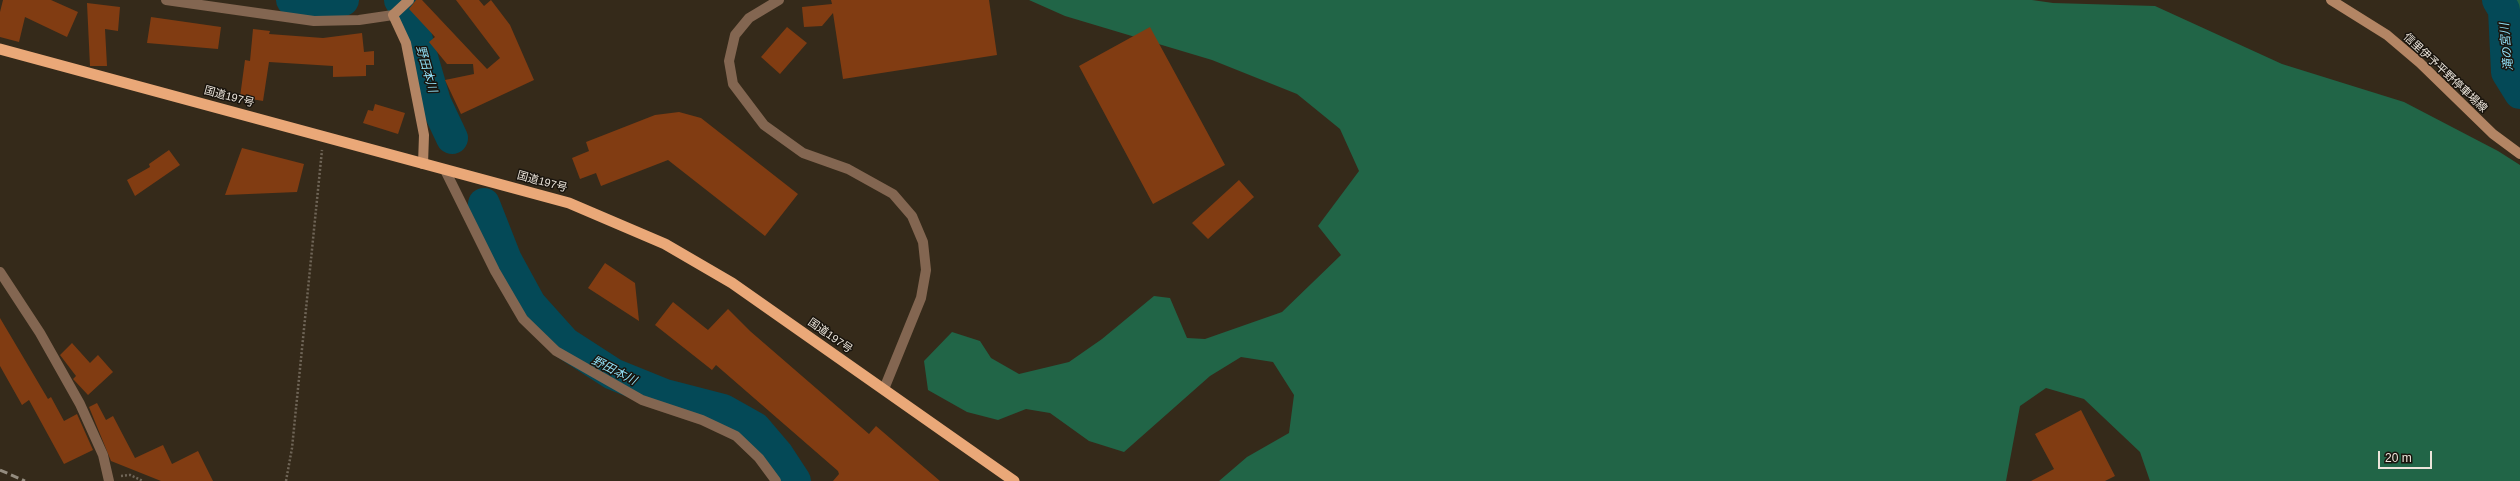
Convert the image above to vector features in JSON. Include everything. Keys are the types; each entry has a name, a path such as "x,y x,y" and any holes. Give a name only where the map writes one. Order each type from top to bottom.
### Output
{"highway":[{"name":"国道197号","path":"0,49 324,135 423,164 569,203 665,244 732,283 1014,481"}],"main road":[{"path":"409,0 393,14 406,43 413,77 424,134 423,164"},
{"name":"信里伊予平野停車場線","path":"2331,0 2387,36 2420,63 2493,134 2520,154"}],"street":[{"path":"166,0 314,21 359,20 393,14"},
{"path":"779,0 749,18 735,35 729,60 733,84 764,125 803,153 848,169 893,194 912,216 923,242 926,270 921,298 884,389"},
{"path":"445,170 495,270 523,320 556,351 642,400 702,420 736,436 759,458 776,481"},
{"path":"0,272 40,332 80,404 103,456 108,479"}],"path":[{"path":"286,481 292,448 324,135"},
{"path":"108,479 130,475 143,481"}],"green space":[{"path":"1029,0 2032,0 2053,3 2155,6 2282,64 2404,102 2498,151 2520,165 2520,481 2150,481 2140,452 2084,399 2046,388 2020,406 2006,481 1219,481 1247,457 1289,433 1294,395 1273,362 1241,357 1210,376 1124,452 1089,441 1050,413 1026,409 998,420 967,412 928,390 924,361 952,332 980,341 991,358 1019,374 1069,362 1102,339 1154,296 1170,298 1187,338 1205,339 1282,312 1341,255 1318,226 1359,171 1340,129 1297,94 1212,60 1065,16"},
{"path":"2489,0 2520,0 2520,15 2505,10"}],"building":[{"path":"3,0 51,0 78,12 67,37 25,17 19,42 0,37 0,12"},
{"path":"416,0 422,0 487,69 500,58 456,0 479,0 484,6 491,0 510,25 534,80 461,114 445,80 474,74 473,64 447,64 429,42 435,37 409,9"},
{"path":"831,0 989,0 997,55 843,79 833,13 822,26 804,27 802,7 832,4"},
{"path":"87,3 120,7 118,31 105,29 107,66 90,66"},
{"path":"151,17 221,27 218,49 147,43"},
{"path":"787,27 807,43 780,74 761,57"},
{"path":"1150,27 1225,165 1153,204 1079,66"},
{"path":"253,29 270,31 269,34 323,38 362,33 364,52 374,51 374,65 366,65 366,76 333,77 333,66 269,62 263,101 240,97 245,60 250,61"},
{"path":"375,104 405,113 398,134 363,123 368,110 373,111"},
{"path":"679,112 701,118 798,194 765,236 668,160 601,186 596,173 580,179 572,158 589,151 586,142 655,115"},
{"path":"242,148 304,164 297,192 225,195"},
{"path":"169,150 180,165 135,196 127,180 150,167 149,164"},
{"path":"1239,180 1254,197 1208,239 1192,223"},
{"path":"605,263 635,283 639,321 588,288"},
{"path":"673,302 708,330 728,309 750,331 869,434 876,426 940,481 833,481 839,474 838,471 716,365 712,370 655,325"},
{"path":"0,318 48,399 51,397 64,421 77,414 93,450 64,464 29,400 22,405 0,366"},
{"path":"72,343 90,363 98,355 113,372 88,395 73,379 76,376 60,355"},
{"path":"97,403 106,420 113,416 135,458 163,445 172,464 198,451 213,481 161,481 111,461 89,407"},
{"path":"2081,410 2115,476 2105,481 2031,481 2054,469 2035,434"}],"waterway":[{"name":"野田本川","path":"292,0 320,4 343,0"},
{"name":"野田本川","path":"400,0 410,16 435,102 452,138"},
{"name":"滝の宮川","path":"2498,0 2504,10 2507,72 2520,93"},
{"name":"野田本川","path":"484,204 506,260 530,304 565,343 613,374 665,395 723,410 755,428 778,455 795,481"}],"railway":[{"path":"0,470 25,481"}]}
